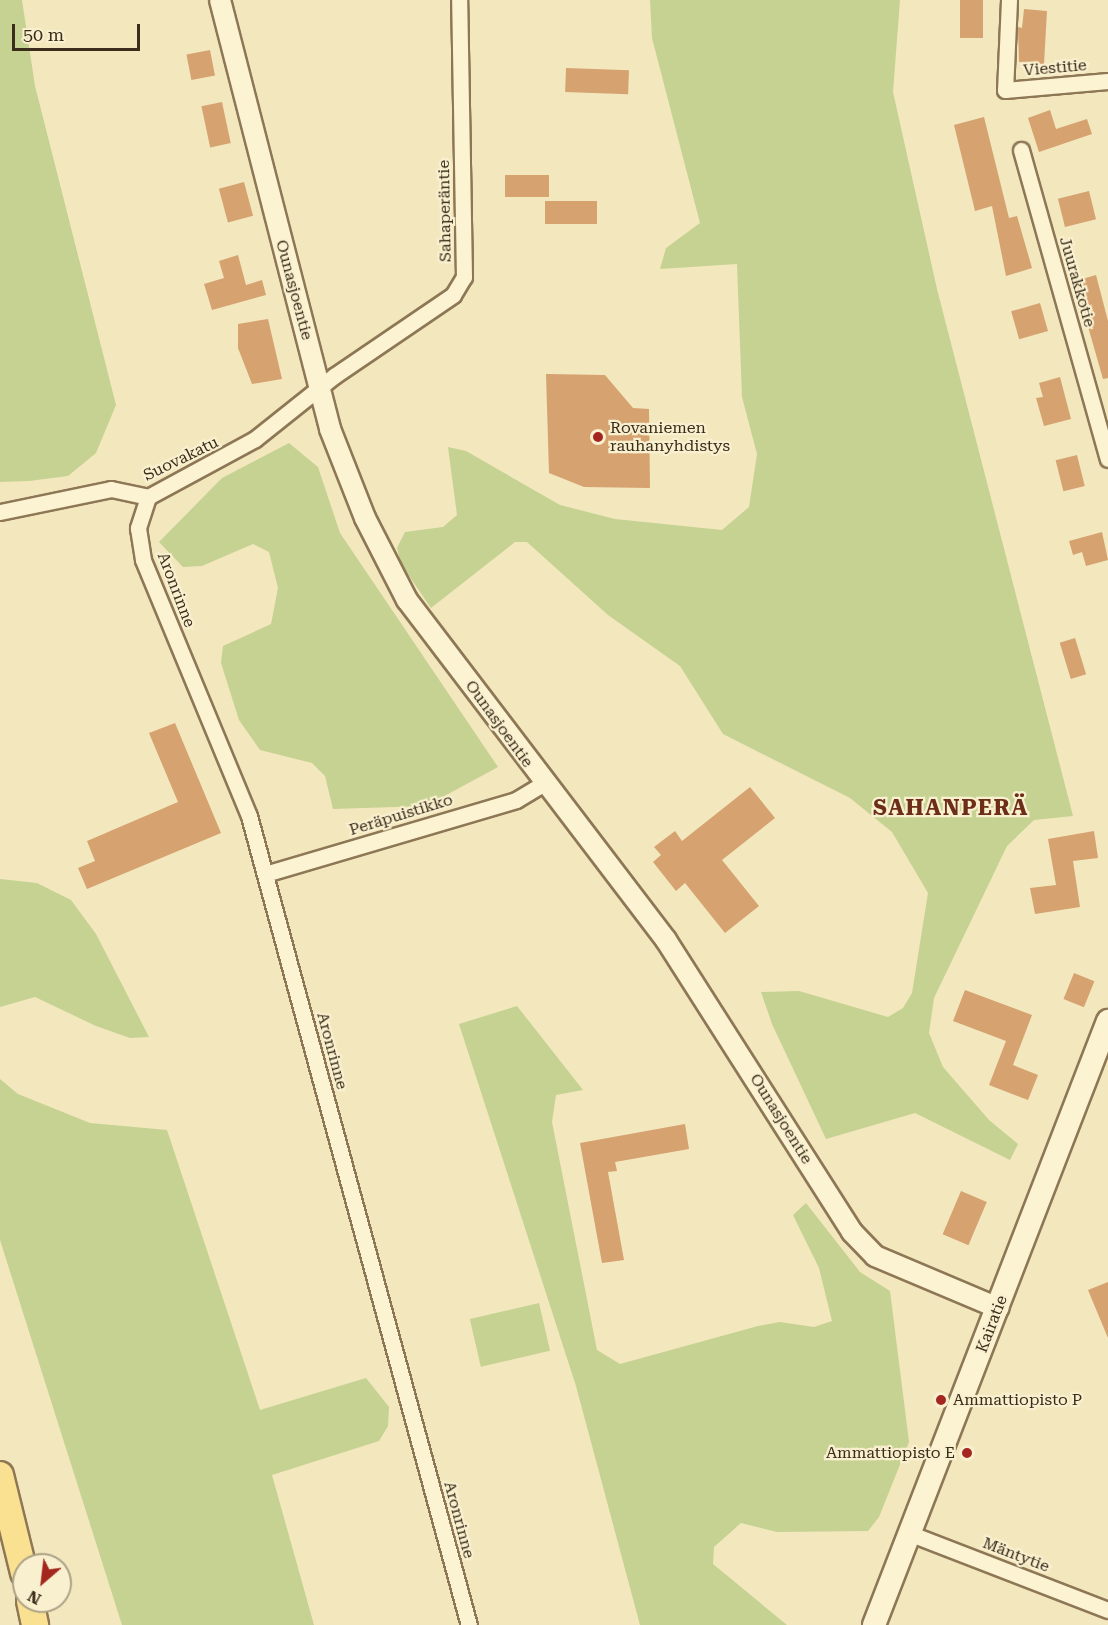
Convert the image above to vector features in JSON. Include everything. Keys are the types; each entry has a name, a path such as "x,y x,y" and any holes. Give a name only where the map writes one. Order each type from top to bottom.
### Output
{"main road":[{"name":"Kairatie","path":"874,1625 1108,1021"},
{"path":"0,1475 19,1553"}],"street":[{"name":"Ounasjoentie","path":"220,0 337,452 408,600 704,995 852,1232 875,1256 998,1308"},
{"name":"Sahaperäntie","path":"321,386 453,295 464,277 459,0"},
{"name":"Viestitie","path":"1008,0 1005,90 1108,81"},
{"name":"Juurakkotie","path":"1021,150 1108,459"},
{"name":"Suovakatu","path":"0,512 111,489 148,498 255,439 321,386"},
{"name":"Aronrinne","path":"148,498 138,528 143,560 249,816 469,1625"},
{"name":"Peräpuistikko","path":"265,874 516,800 544,783"},
{"name":"Mäntytie","path":"911,1534 1108,1610"}],"green space":[{"path":"0,0 22,0 35,86 116,405 96,453 68,476 0,482"},
{"path":"650,0 900,0 893,92 937,289 1073,816 1034,820 1007,846 934,998 929,1033 943,1067 989,1120 1018,1144 1010,1160 915,1113 826,1139 772,1024 761,992 799,991 888,1017 903,1008 912,993 928,893 892,832 850,798 723,734 680,666 608,615 527,542 515,542 431,608 401,564 397,548 405,532 443,527 457,515 448,447 466,451 560,505 615,519 722,530 749,507 757,454 742,397 737,264 660,269 666,248 700,223 652,38"},
{"path":"289,443 318,467 340,533 498,767 426,806 333,809 325,776 312,763 260,750 239,720 221,663 223,646 271,624 278,588 269,552 253,544 202,566 183,567 159,542 222,478"},
{"path":"0,879 37,883 71,900 96,934 149,1037 130,1038 96,1026 35,997 0,1007"},
{"path":"517,1006 583,1090 556,1095 552,1122 597,1350 620,1364 758,1326 780,1322 814,1327 832,1321 819,1268 793,1215 806,1203 860,1272 890,1291 909,1442 879,1517 868,1531 777,1532 741,1523 714,1547 713,1564 787,1625 640,1625 576,1386 459,1024"},
{"path":"0,1079 18,1094 90,1123 167,1130 260,1410 366,1378 389,1407 388,1426 379,1441 272,1475 314,1625 122,1625 0,1240"},
{"path":"539,1303 550,1351 481,1367 470,1319"}],"building":[{"path":"960,0 983,0 983,38 960,38"},
{"path":"1024,9 1047,11 1044,64 1019,62 1018,27 1022,28"},
{"path":"210,50 215,76 191,80 186,55"},
{"path":"566,68 629,70 628,94 565,92"},
{"path":"222,102 231,143 210,147 201,106"},
{"path":"1050,110 1056,129 1087,119 1092,134 1039,152 1028,118"},
{"path":"984,117 1009,218 1017,216 1032,268 1006,276 992,206 975,211 954,125"},
{"path":"505,175 549,175 549,197 505,197"},
{"path":"244,182 253,216 228,223 219,189"},
{"path":"1089,191 1096,219 1065,227 1058,199"},
{"path":"545,201 597,201 597,224 545,224"},
{"path":"238,255 246,285 262,280 266,295 212,310 204,284 224,278 219,261"},
{"path":"1096,275 1108,321 1108,378 1103,379 1075,281"},
{"path":"1040,303 1048,331 1019,339 1011,311"},
{"path":"268,319 282,379 252,384 238,348 238,324"},
{"name":"Rovaniemen rauhanyhdistys","path":"546,374 605,375 633,408 649,409 650,488 584,487 549,473"},
{"path":"1060,377 1071,419 1044,426 1036,398 1043,397 1039,383"},
{"path":"1077,455 1085,486 1063,491 1056,460"},
{"path":"1102,532 1108,560 1086,566 1082,552 1073,555 1069,541"},
{"path":"1075,638 1086,674 1071,679 1060,643"},
{"path":"175,723 221,833 87,889 78,868 95,861 87,841 178,802 149,733"},
{"path":"750,787 775,818 722,860 759,906 725,933 685,883 676,891 653,862 661,855 654,847 675,831 682,841"},
{"path":"1094,831 1098,858 1073,861 1080,907 1035,914 1030,888 1056,885 1048,839"},
{"path":"1074,973 1094,981 1084,1007 1064,999"},
{"path":"965,990 1032,1015 1013,1065 1038,1075 1028,1100 989,1085 1006,1041 953,1021"},
{"path":"685,1124 689,1149 615,1162 617,1171 608,1172 624,1260 602,1263 580,1143"},
{"path":"961,1191 987,1202 968,1245 943,1234"},
{"path":"1108,1282 1108,1338 1088,1290"}],"place":[{"name":"Rovaniemen rauhanyhdistys","path":"598,437"},
{"name":"Ammattiopisto P","path":"941,1400"},
{"name":"Ammattiopisto E","path":"967,1453"}],"district":[{"name":"SAHANPERÄ","path":"951,808"}]}
